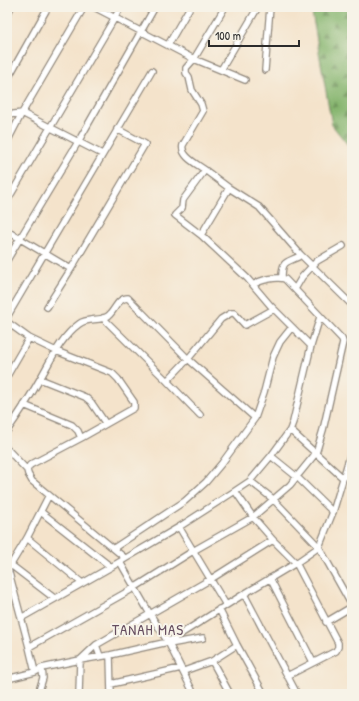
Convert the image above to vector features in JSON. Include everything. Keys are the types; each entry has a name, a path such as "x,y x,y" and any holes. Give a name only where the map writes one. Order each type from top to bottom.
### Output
{"street":[{"path":"7,15 11,7"},
{"path":"7,80 48,7"},
{"path":"7,142 22,113 84,7"},
{"path":"94,7 194,58 245,80"},
{"path":"7,201 51,128 120,7"},
{"path":"7,260 78,142 155,7"},
{"path":"168,45 190,7"},
{"path":"225,7 194,58 186,68 186,73 189,77 192,90 201,104 203,111 182,148 185,155 229,188 259,207 300,254 352,305"},
{"path":"221,70 258,7"},
{"path":"265,70 270,7"},
{"path":"7,317 152,71"},
{"path":"7,115 22,113 102,154"},
{"path":"46,307 71,269 145,144 117,129"},
{"path":"205,170 183,200 182,208 175,215 201,235 248,278 274,309 311,346"},
{"path":"201,235 229,188"},
{"path":"7,231 71,269"},
{"path":"294,289 302,277 317,261 344,246"},
{"path":"282,278 284,264 287,261 298,257 300,254"},
{"path":"29,647 134,588 193,551 253,517 297,477 316,453 323,430 343,344 342,339 285,279 282,278 256,283 253,285"},
{"path":"7,431 67,335 80,323 88,319 103,318 110,314 122,299 128,298 188,359 255,418"},
{"path":"167,381 188,359 221,319 234,313 245,325 274,309"},
{"path":"21,618 179,527 250,481 290,430 311,346 320,317"},
{"path":"103,318 200,415"},
{"path":"7,322 29,338 56,351 112,373 122,383 133,399 135,406 106,424 30,465 27,470"},
{"path":"114,548 185,501 206,482 222,463 255,418 264,392 273,357 280,342 292,327"},
{"path":"7,376 29,338"},
{"path":"40,379 91,402 106,424"},
{"path":"24,405 72,425 78,431 80,438"},
{"path":"290,430 343,478"},
{"path":"169,643 226,605 296,563 319,546 333,512 352,449"},
{"path":"7,450 27,470 32,481 125,558"},
{"path":"271,456 297,477 333,512"},
{"path":"250,481 273,499 319,546 351,604 348,609 326,622"},
{"path":"235,491 253,517 296,563 338,643 337,649 287,676"},
{"path":"35,672 9,568 27,538 49,495"},
{"path":"41,512 111,567"},
{"path":"179,527 226,605"},
{"path":"27,538 82,583"},
{"path":"79,694 80,660 96,645 211,579 273,540"},
{"path":"120,562 134,588 169,643 193,694"},
{"path":"9,568 54,598"},
{"path":"270,578 313,662"},
{"path":"244,594 297,694"},
{"path":"219,610 264,694"},
{"path":"7,679 35,672 42,668 80,660 203,638"},
{"path":"96,645 100,656"},
{"path":"111,684 182,669 212,660 237,645"},
{"path":"110,655 111,694"},
{"path":"212,660 230,694"},
{"path":"38,694 43,678 42,668"}],"green space":[{"path":"311,7 352,7 352,150 332,125"}],"district":[{"name":"TANAH MAS","path":"148,629"}]}
